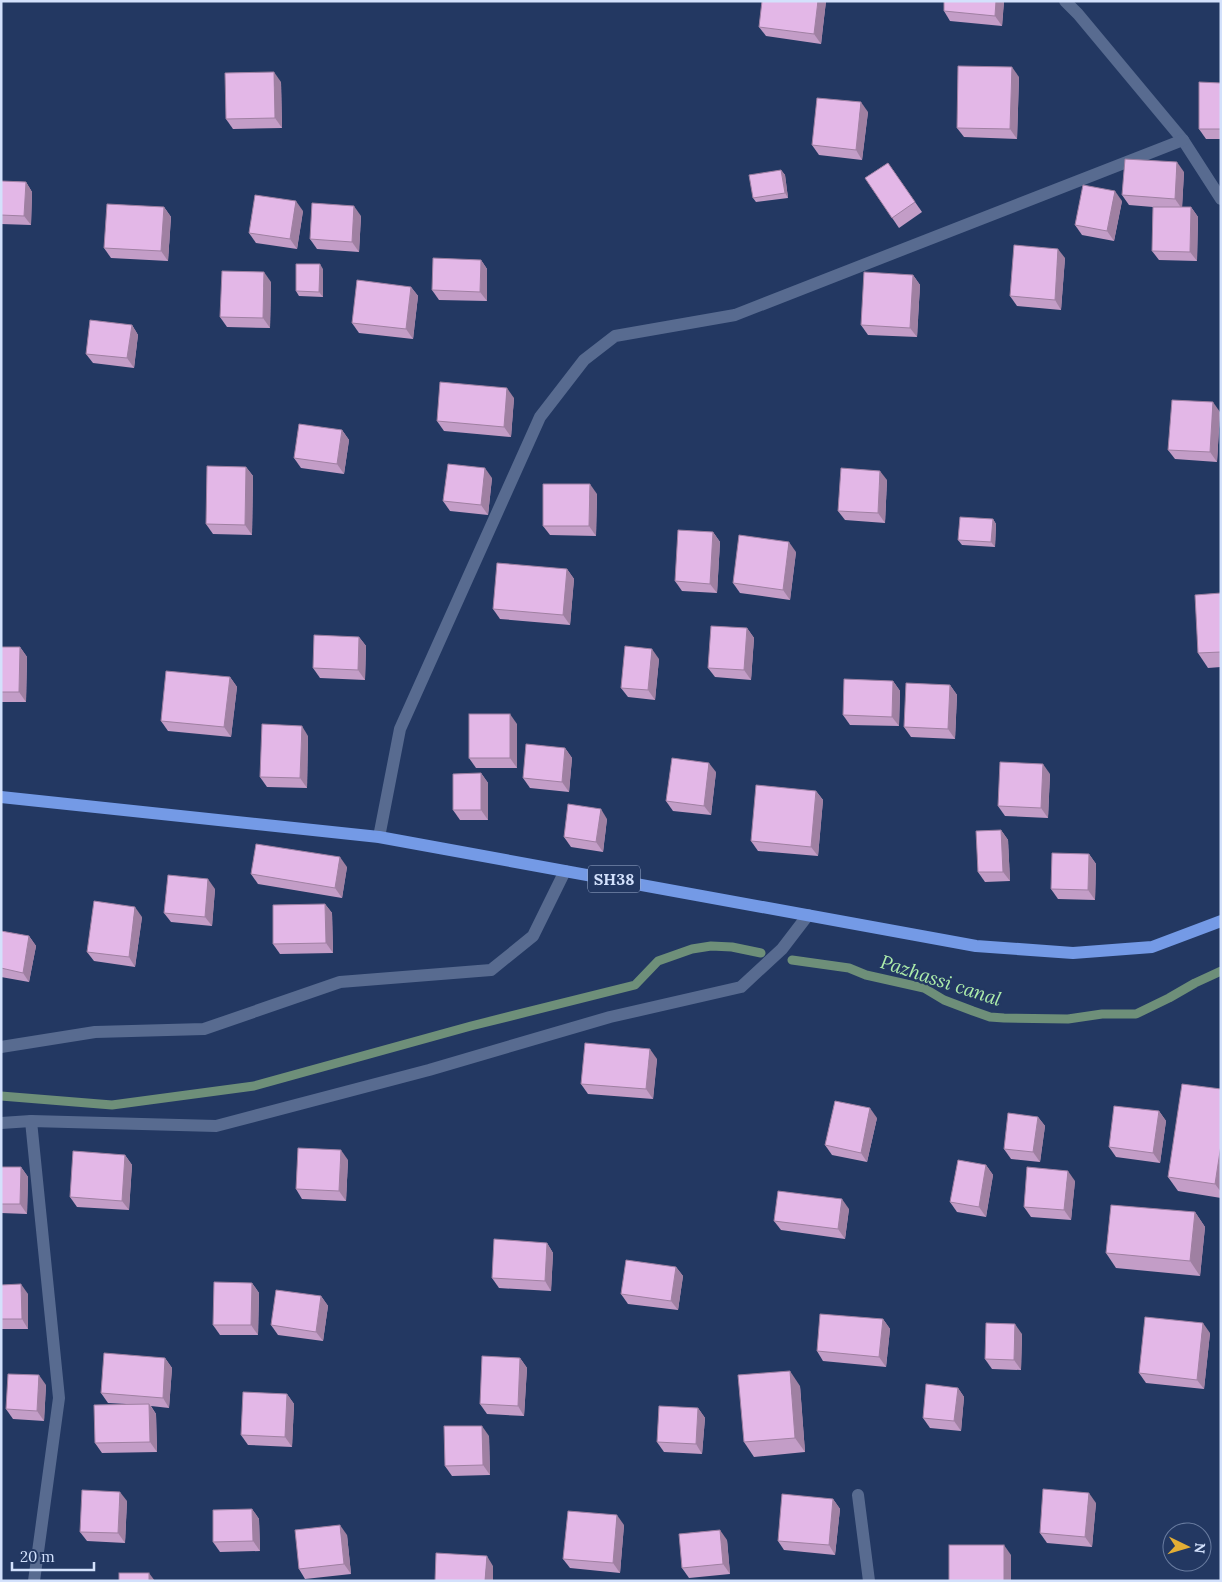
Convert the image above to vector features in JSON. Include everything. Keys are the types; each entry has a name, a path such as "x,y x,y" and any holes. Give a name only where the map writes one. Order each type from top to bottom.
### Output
{"main road":[{"name":"SH38","path":"1,797 379,837 976,946 1073,953 1152,947 1221,921"}],"street":[{"path":"1065,1 1183,140 1221,199"},
{"path":"379,837 400,729 540,416 584,360 615,336 735,315 1183,140"},
{"path":"1,1047 95,1032 204,1029 340,982 491,970 533,936 565,870"},
{"path":"1,1122 30,1121 216,1126 429,1070 610,1017 741,987 782,949 808,915"},
{"path":"30,1121 59,1398 34,1581"},
{"path":"858,1495 869,1581"}],"building":[{"path":"762,1 818,1 814,34 759,27"},
{"path":"944,1 996,1 995,16 944,11"},
{"path":"958,66 1012,67 1010,129 957,128"},
{"path":"274,72 275,118 226,119 225,73"},
{"path":"1199,82 1221,83 1221,129 1199,129"},
{"path":"817,98 861,102 856,150 812,145"},
{"path":"1125,159 1177,162 1175,199 1122,195"},
{"path":"888,163 915,202 892,218 865,178"},
{"path":"781,170 785,193 753,198 749,175"},
{"path":"1,181 26,182 24,216 1,215"},
{"path":"1083,185 1115,191 1107,231 1075,225"},
{"path":"255,195 296,201 290,239 249,233"},
{"path":"312,203 354,206 352,242 310,239"},
{"path":"107,204 164,207 161,251 104,248"},
{"path":"1153,207 1191,207 1190,252 1152,251"},
{"path":"1014,245 1058,249 1055,300 1010,296"},
{"path":"433,258 481,260 480,292 432,290"},
{"path":"296,264 320,264 319,292 296,291"},
{"path":"222,271 264,272 263,318 220,317"},
{"path":"864,272 913,275 910,328 861,325"},
{"path":"357,280 411,287 406,329 352,323"},
{"path":"90,320 132,325 127,358 86,354"},
{"path":"440,382 507,388 504,427 437,421"},
{"path":"1172,400 1213,402 1210,452 1168,450"},
{"path":"299,424 342,430 337,464 294,458"},
{"path":"448,464 485,468 481,505 443,501"},
{"path":"207,466 246,467 245,525 206,524"},
{"path":"841,468 880,471 878,513 838,511"},
{"path":"543,484 590,484 589,526 543,526"},
{"path":"960,517 993,519 991,542 958,540"},
{"path":"678,530 713,532 710,584 675,581"},
{"path":"739,535 789,542 783,590 733,583"},
{"path":"497,563 567,569 563,615 493,609"},
{"path":"1221,593 1221,652 1198,653 1195,595"},
{"path":"711,626 747,628 744,670 708,668"},
{"path":"314,635 359,637 358,670 313,668"},
{"path":"625,646 652,649 648,690 621,688"},
{"path":"1,647 20,647 19,692 1,692"},
{"path":"166,671 230,677 224,727 161,721"},
{"path":"844,679 893,681 892,717 843,715"},
{"path":"906,683 950,685 948,729 904,727"},
{"path":"469,714 510,714 510,758 469,758"},
{"path":"262,724 302,726 300,778 260,777"},
{"path":"526,744 565,748 562,782 523,778"},
{"path":"672,758 709,763 704,806 666,801"},
{"path":"1000,762 1043,764 1041,808 998,806"},
{"path":"481,773 481,810 453,810 453,774"},
{"path":"756,785 816,791 811,847 751,841"},
{"path":"568,804 601,809 596,842 564,837"},
{"path":"1001,830 1003,872 978,872 976,831"},
{"path":"256,844 340,857 335,888 251,874"},
{"path":"1052,853 1089,854 1088,890 1051,889"},
{"path":"168,875 208,879 205,917 164,913"},
{"path":"94,901 135,907 129,957 87,952"},
{"path":"325,904 326,943 273,944 273,905"},
{"path":"1,931 29,936 23,973 1,968"},
{"path":"585,1043 650,1049 646,1089 581,1084"},
{"path":"1182,1084 1221,1089 1221,1145 1215,1184 1168,1177"},
{"path":"835,1101 870,1108 861,1153 825,1145"},
{"path":"1114,1106 1159,1111 1153,1153 1109,1147"},
{"path":"1008,1113 1038,1117 1033,1152 1004,1149"},
{"path":"298,1148 341,1150 339,1191 296,1189"},
{"path":"73,1151 125,1155 122,1201 70,1197"},
{"path":"958,1160 986,1165 979,1207 950,1202"},
{"path":"1,1167 21,1167 20,1204 1,1204"},
{"path":"1027,1167 1068,1171 1064,1210 1024,1207"},
{"path":"778,1191 842,1199 838,1229 774,1221"},
{"path":"1111,1205 1195,1212 1190,1261 1106,1253"},
{"path":"494,1239 547,1243 545,1281 492,1278"},
{"path":"626,1260 676,1267 671,1301 621,1294"},
{"path":"214,1282 252,1283 251,1325 213,1325"},
{"path":"21,1284 22,1319 1,1319 1,1285"},
{"path":"276,1290 321,1296 316,1332 271,1325"},
{"path":"820,1314 883,1319 879,1357 817,1351"},
{"path":"1145,1317 1203,1323 1197,1380 1139,1373"},
{"path":"986,1323 1015,1324 1014,1360 985,1359"},
{"path":"104,1353 165,1358 163,1398 101,1393"},
{"path":"482,1356 520,1358 518,1406 480,1404"},
{"path":"790,1371 795,1438 744,1442 738,1375"},
{"path":"8,1374 39,1375 37,1411 6,1409"},
{"path":"926,1384 958,1388 954,1421 923,1418"},
{"path":"243,1392 287,1394 285,1437 241,1435"},
{"path":"149,1404 150,1442 95,1443 94,1405"},
{"path":"659,1406 698,1408 696,1444 657,1442"},
{"path":"444,1426 482,1426 483,1465 445,1466"},
{"path":"1043,1489 1089,1493 1085,1537 1040,1533"},
{"path":"82,1490 120,1492 118,1533 80,1532"},
{"path":"782,1494 833,1499 829,1545 778,1541"},
{"path":"252,1509 253,1541 213,1542 213,1510"},
{"path":"568,1511 617,1515 613,1563 563,1559"},
{"path":"340,1525 344,1564 299,1569 295,1530"},
{"path":"720,1530 723,1564 682,1568 679,1534"},
{"path":"949,1545 1004,1545 1004,1581 949,1581"},
{"path":"436,1553 487,1556 485,1581 435,1581"},
{"path":"119,1573 149,1573 149,1581 119,1581"}],"waterway":[{"path":"1,1096 112,1105 254,1086 471,1026 635,985 658,961 692,949 711,946 732,947 761,953"},
{"name":"Pazhassi canal","path":"792,960 849,968 866,975 924,988 944,1000 973,1011 990,1017 1004,1018 1068,1019 1102,1014 1136,1014 1221,971"}]}
